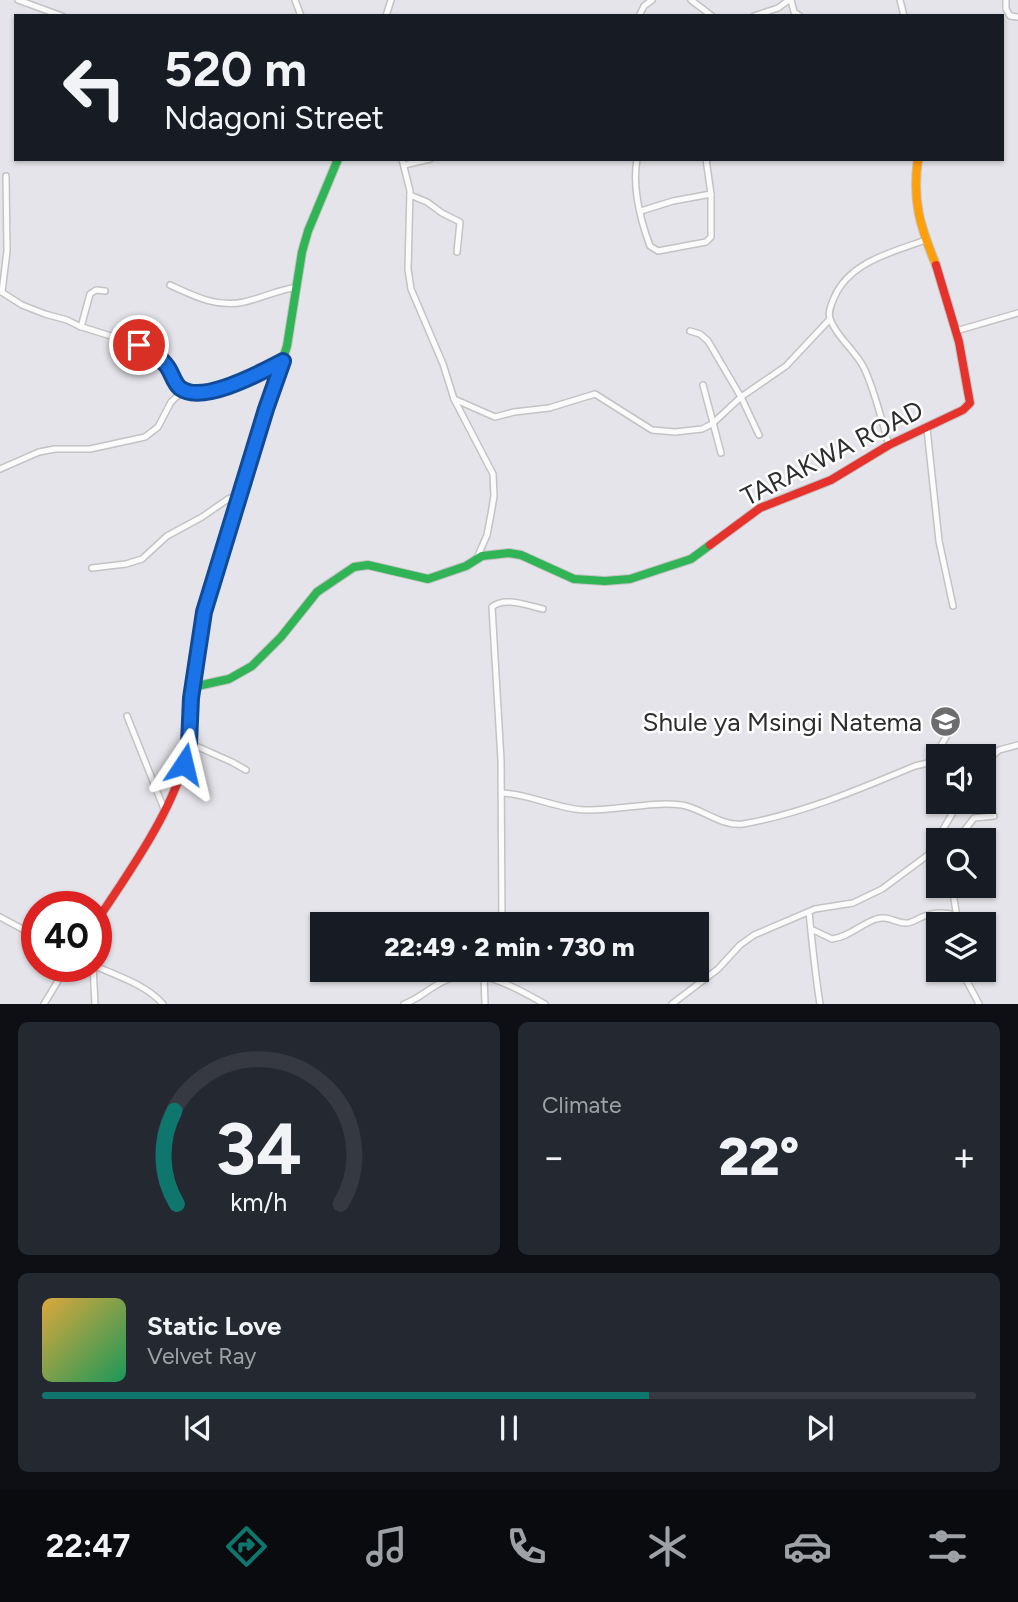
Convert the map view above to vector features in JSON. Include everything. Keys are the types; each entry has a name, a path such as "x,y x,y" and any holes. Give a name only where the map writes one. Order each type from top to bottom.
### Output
{"street":[{"path":"18,0 56,14"},
{"path":"640,14 644,6 652,0"},
{"path":"691,0 709,14"},
{"path":"760,14 778,8 790,0"},
{"path":"1006,0 1007,13 1018,18"},
{"path":"112,898 134,866 179,778 189,743 193,687 204,612 283,361 293,322 308,231 337,161"},
{"path":"637,161 635,187 648,241 653,250 666,251 706,242 711,237 711,194 706,161"},
{"name":"TARAKWA ROAD","path":"193,687 229,679 252,666 281,637 317,592 354,567 368,565 428,579 461,568 490,554 509,553 521,555 574,579 630,579 691,559 760,508 831,480 889,445 963,410 970,403 956,331 942,281 914,203 918,161"},
{"path":"403,162 410,195 408,269 411,289 443,364 454,399 493,474 491,514 477,559"},
{"path":"6,176 7,251 1,291 22,305 139,345 166,365 183,391"},
{"path":"641,211 673,201 711,194"},
{"path":"410,195 460,222 457,252"},
{"path":"889,445 863,367 830,318 831,305 839,286 854,271 926,240"},
{"path":"170,285 198,299 229,303 240,303 297,287"},
{"path":"81,327 90,294 96,290 105,291"},
{"path":"956,331 1018,313"},
{"path":"454,399 500,417 514,412 549,408 595,394 652,430 688,432 702,429 712,424 741,397 786,366 830,318"},
{"path":"690,331 708,341 741,397 759,435"},
{"path":"0,468 39,452 90,449 145,437 158,427 171,402 183,391 229,387 283,361"},
{"path":"703,385 720,453"},
{"path":"927,429 939,541 953,606"},
{"path":"92,568 142,559 167,536 228,499 240,495"},
{"path":"502,912 500,711 492,607 498,603 511,603 543,609"},
{"path":"127,716 164,809"},
{"path":"942,744 947,735"},
{"path":"189,743 246,770"},
{"path":"996,753 1018,745"},
{"path":"502,793 573,809 600,810 673,804 686,806 729,823 744,824 780,816 926,763"},
{"path":"966,828 974,818 994,816"},
{"path":"673,1003 718,969 740,945 754,935 808,912 853,903 874,893 926,857"},
{"path":"808,912 813,930 820,1003"},
{"path":"813,930 832,939 858,930 878,918 890,917 899,923 906,923 926,915"},
{"path":"0,917 21,928"},
{"path":"112,973 124,977 163,1003"},
{"path":"44,1003 58,982"},
{"path":"94,982 95,1003"},
{"path":"404,1003 419,998 442,982"},
{"path":"484,982 485,1003"},
{"path":"502,982 545,1003"},
{"path":"968,982 979,1003"}],"traffic: fast":[{"path":"209,592 287,346 302,252 308,231 337,161"},
{"path":"193,687 229,679 252,666 281,637 317,592 354,567 368,565 428,579 466,566 482,556 509,553 521,555 574,579 605,581 630,579 691,559 710,545"}],"traffic: slow":[{"path":"918,161 916,188 919,213 936,265"}],"traffic: jam":[{"path":"710,545 760,508 831,480 889,445 963,410 970,403 959,342 936,265"},
{"path":"112,897 158,824 184,763 198,648 209,592"}],"place":[{"name":"Shule ya Msingi Natema","path":"945,722"}],"route":[{"path":"139,345 166,365 176,384 183,391 189,392 229,387 283,361 204,612 191,698 189,743 184,764"}]}
